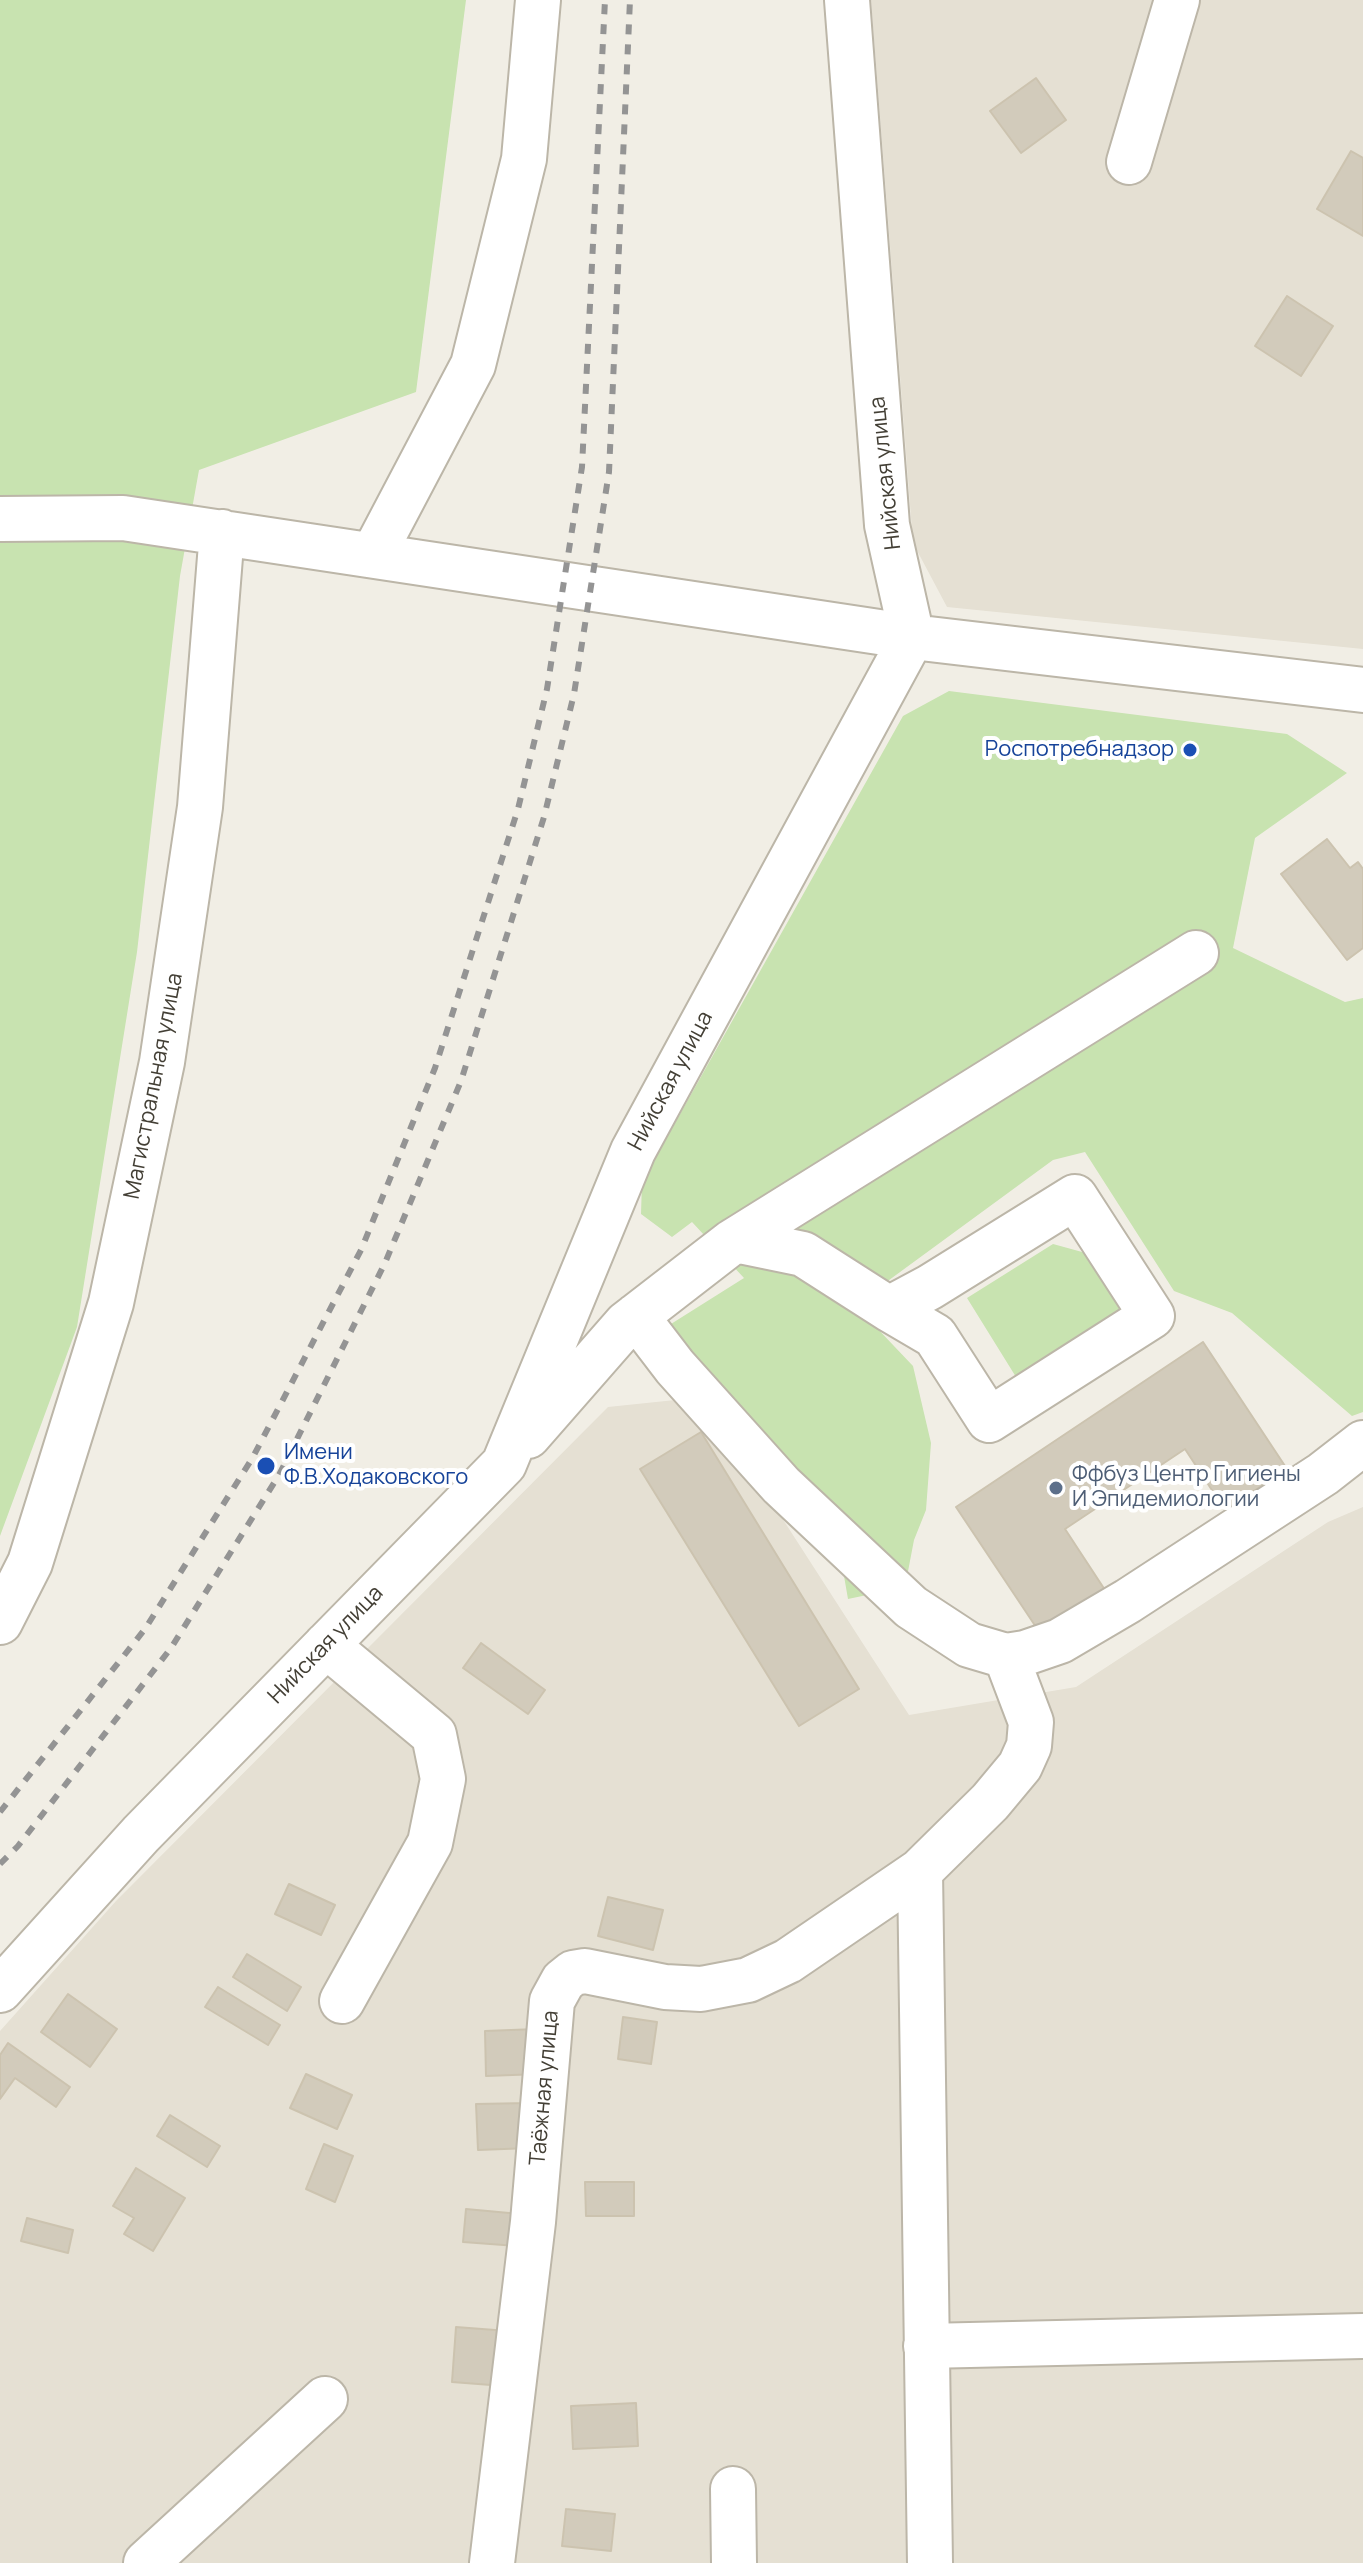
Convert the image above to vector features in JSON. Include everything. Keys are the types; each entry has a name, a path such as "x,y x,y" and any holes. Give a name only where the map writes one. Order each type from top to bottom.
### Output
{"street":[{"path":"373,555 473,365 524,159 538,0"},
{"name":"Нийская улица","path":"0,1990 141,1834 504,1464 633,1151 912,637 887,525 847,0"},
{"path":"1129,162 1177,0"},
{"path":"0,519 123,518 912,637 1363,690"},
{"name":"Магистральная улица","path":"0,1622 30,1563 111,1303 162,1062 200,807 222,532"},
{"path":"504,1464 626,1324 735,1240 1196,953"},
{"path":"735,1240 803,1254 889,1309 935,1336 989,1420 1152,1316 1075,1197 889,1309"},
{"path":"636,1316 675,1367 781,1485 911,1607 969,1645 1006,1656 1060,1641 1128,1601 1323,1474 1363,1443"},
{"path":"326,1645 434,1735 443,1779 430,1843 342,2001"},
{"name":"Таёжная улица","path":"492,2563 533,2222 552,2001 563,1981 573,1973 585,1971 665,1987 701,1989 748,1980 788,1961 920,1871 990,1802 1020,1766 1029,1746 1031,1722 1006,1656"},
{"path":"920,1871 930,2563"},
{"path":"926,2346 1363,2336"},
{"path":"146,2563 325,2399"},
{"path":"733,2489 734,2563"}],"shaded area":[{"path":"871,0 1363,0 1363,649 947,607 913,543"},
{"path":"704,1397 909,1715 1076,1687 1328,1522 1363,1507 1363,2563 0,2563 0,2031 116,1901 608,1407"}],"green space":[{"path":"0,0 466,0 416,392 199,470 180,576 137,952 77,1327 0,1536"},
{"path":"949,691 1287,734 1347,773 1255,838 1233,948 1345,1002 1363,998 1363,1412 1352,1416 1232,1313 1174,1291 1085,1152 1053,1160 855,1305 913,1366 931,1443 926,1510 914,1540 905,1587 848,1599 833,1513 663,1329 744,1278 692,1222 672,1237 641,1214 642,1182 903,716"},
{"path":"1053,1244 1093,1255 1126,1307 1016,1377 967,1298"}],"building":[{"path":"1036,78 1066,120 1021,153 990,111"},
{"path":"1351,151 1363,158 1363,236 1317,209"},
{"path":"1287,296 1333,326 1301,376 1255,346"},
{"path":"1327,839 1350,868 1358,862 1363,869 1363,948 1347,960 1281,874"},
{"name":"Ффбуз Центр Гигиены И Эпидемиологии","path":"1203,1342 1287,1469 1225,1510 1185,1449 1065,1529 1105,1590 1040,1633 956,1507"},
{"path":"701,1432 859,1689 799,1726 640,1469"},
{"path":"481,1643 545,1690 528,1714 463,1668"},
{"path":"289,1884 335,1905 321,1935 275,1914"},
{"path":"608,1897 663,1910 653,1950 598,1936"},
{"path":"247,1954 301,1987 287,2011 233,1977"},
{"path":"218,1987 280,2025 268,2045 205,2007"},
{"path":"68,1994 117,2029 90,2067 41,2032"},
{"path":"623,2017 657,2022 651,2064 618,2059"},
{"path":"537,2029 539,2074 486,2076 485,2031"},
{"path":"8,2043 70,2087 56,2107 15,2078 0,2099 0,2055"},
{"path":"306,2074 352,2095 337,2129 290,2108"},
{"path":"529,2103 530,2148 478,2150 476,2104"},
{"path":"170,2115 220,2146 207,2167 157,2136"},
{"path":"324,2144 353,2156 335,2202 306,2189"},
{"path":"136,2168 185,2198 153,2251 124,2234 134,2218 113,2206"},
{"path":"585,2182 634,2182 634,2216 586,2216"},
{"path":"466,2209 520,2214 517,2246 463,2242"},
{"path":"27,2218 73,2230 68,2253 21,2241"},
{"path":"456,2327 508,2331 504,2386 452,2382"},
{"path":"636,2403 638,2446 573,2449 571,2406"},
{"path":"566,2509 615,2514 611,2551 562,2546"}],"railway":[{"path":"0,1812 145,1629 253,1457 361,1250 435,1068 518,809 547,689 582,467 605,0"},
{"path":"0,1864 18,1846 171,1648 279,1475 385,1263 461,1081 544,817 574,694 609,472 630,0"}],"place":[{"name":"Роспотребнадзор","path":"1190,750"},
{"name":"Имени Ф.В.Ходаковского","path":"266,1466"},
{"name":"Ффбуз Центр Гигиены И Эпидемиологии","path":"1056,1488"}]}
